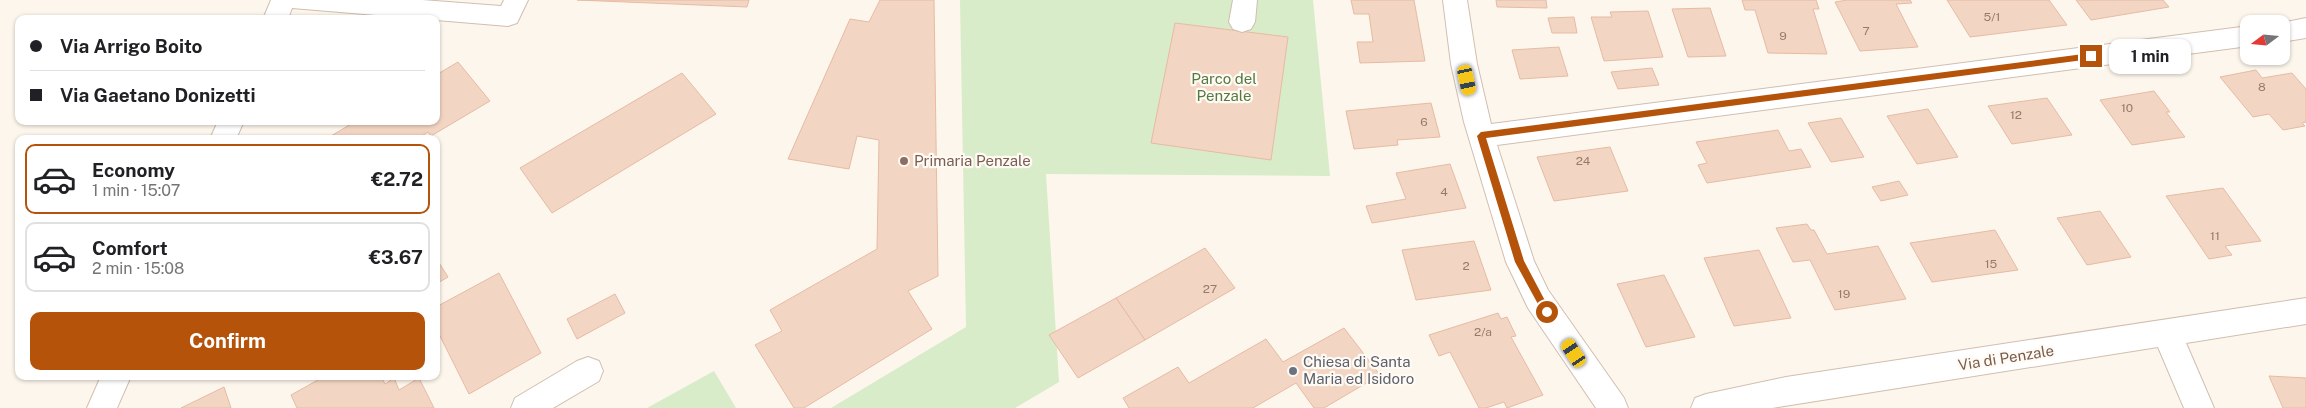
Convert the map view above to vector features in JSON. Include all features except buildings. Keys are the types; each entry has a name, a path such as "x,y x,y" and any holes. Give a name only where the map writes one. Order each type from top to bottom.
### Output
{"street":[{"path":"277,15 283,0"},
{"path":"296,0 508,16 516,0"},
{"path":"1455,0 1464,64 1481,136 1511,237 1529,282 1613,408"},
{"path":"2290,31 2306,28"},
{"path":"1481,136 2240,37"},
{"name":"Via di Penzale","path":"1706,408 1786,391 2306,311"},
{"path":"2167,333 2199,408"},
{"path":"526,408 588,371"},
{"path":"102,408 114,380"}],"green space":[{"name":"Parco del Penzale","path":"960,0 1313,0 1330,176 1046,174 1059,382 1015,408 831,408 966,327"},
{"path":"714,371 736,408 647,408"}],"place":[{"name":"Primaria Penzale","path":"904,161"},
{"name":"Chiesa di Santa Maria ed Isidoro","path":"1293,371"}],"route":[{"path":"1547,312 1538,299 1520,262 1481,136 2091,56"}]}
